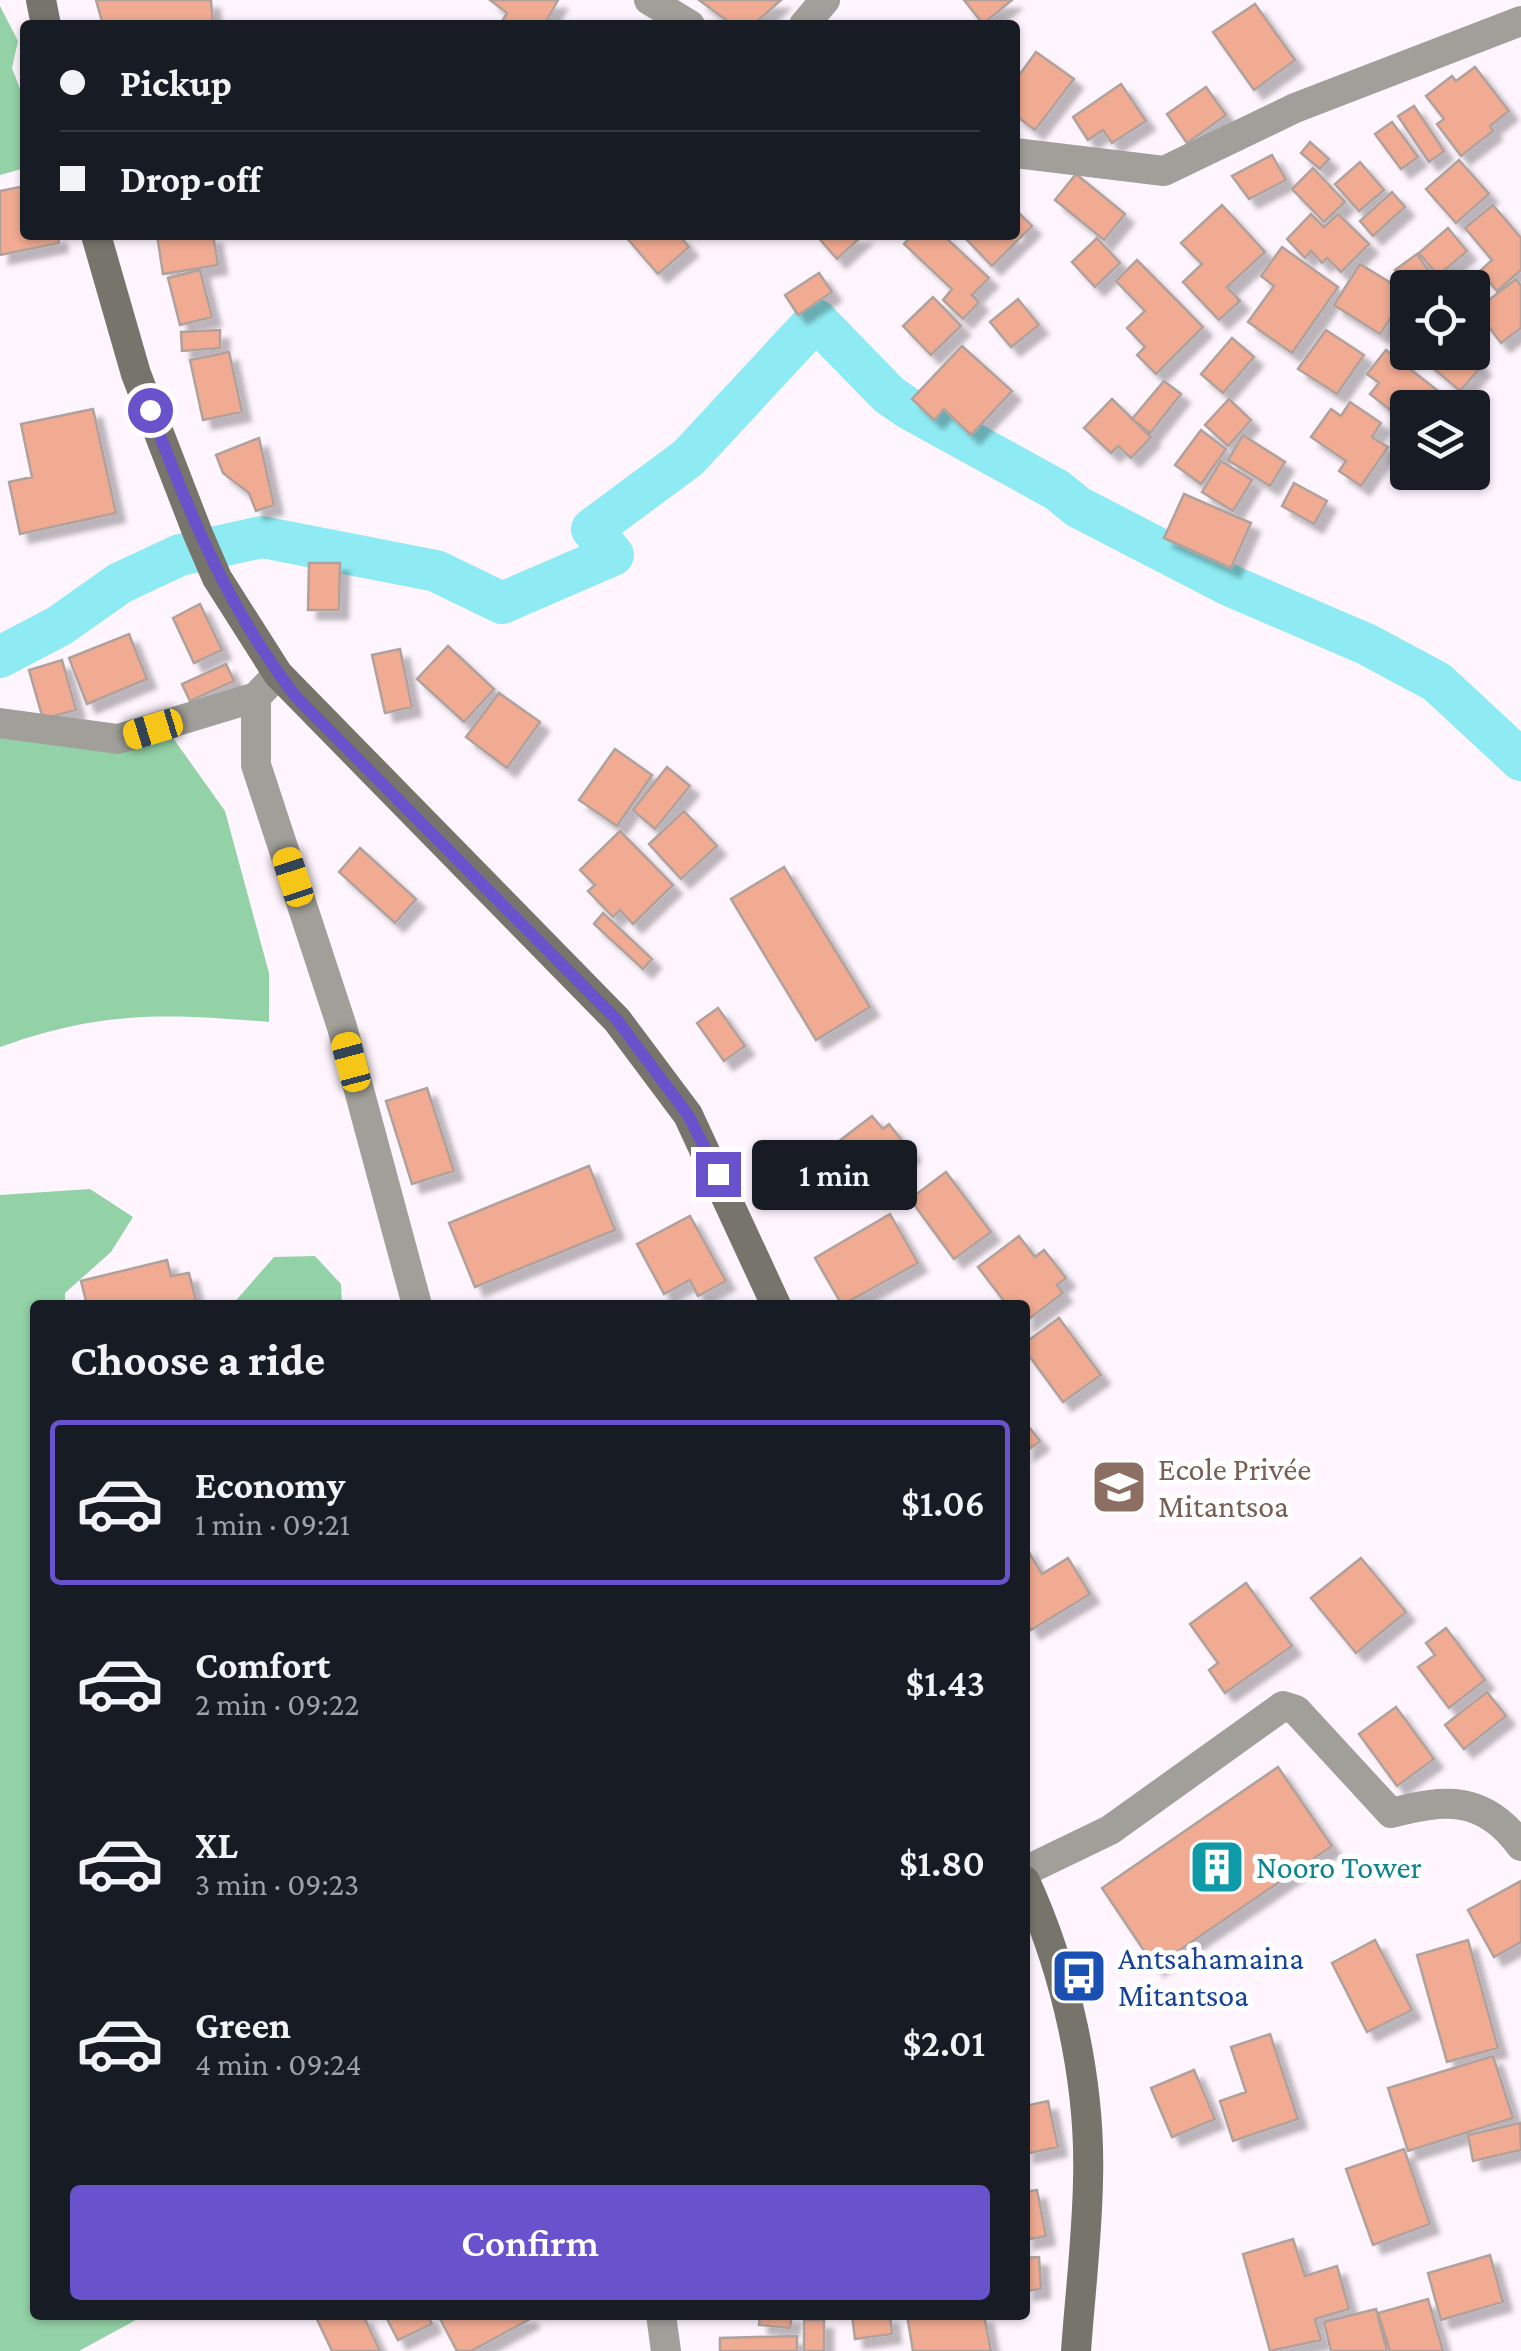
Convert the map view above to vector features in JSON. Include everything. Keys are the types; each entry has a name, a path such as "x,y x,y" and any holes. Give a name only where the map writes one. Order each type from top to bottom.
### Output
{"main road":[{"path":"97,240 136,374 198,534 218,578 278,674 296,697 617,1020 688,1115 774,1300"},
{"path":"1030,1892 1046,1928 1081,2081 1089,2178 1076,2351"}],"street":[{"path":"649,0 682,20"},
{"path":"808,20 825,0"},
{"path":"1020,154 1164,171 1295,108 1521,21"},
{"path":"0,723 118,739 256,697 278,674"},
{"path":"256,697 256,765 342,1027 416,1300"},
{"path":"1030,1870 1110,1830 1284,1706 1296,1710 1391,1813 1446,1800 1490,1815 1521,1846"},
{"path":"662,2320 666,2351"}],"green space":[{"path":"0,6 18,41 12,68 20,89 20,169 0,175"},
{"path":"0,732 173,738 225,811 269,973 269,1022 133,1018 70,1027 0,1047"},
{"path":"90,1189 133,1217 111,1252 65,1293 65,1300 30,1300 30,2320 136,2320 79,2351 0,2351 0,1195"},
{"path":"315,1256 341,1284 342,1300 236,1300 274,1257"}],"building":[{"path":"96,0 211,0 213,20 102,20"},
{"path":"490,0 558,0 547,20 503,20 507,13"},
{"path":"699,0 781,0 759,20 726,20"},
{"path":"964,0 1012,0 988,20 980,20"},
{"path":"1255,4 1295,60 1254,90 1213,32"},
{"path":"1036,52 1074,79 1035,130 1020,119 1020,74"},
{"path":"1475,67 1509,111 1490,126 1493,131 1461,156 1437,124 1444,119 1426,96 1452,76 1456,81"},
{"path":"1121,84 1146,121 1112,143 1103,130 1088,140 1073,117"},
{"path":"1206,87 1226,115 1187,143 1167,114"},
{"path":"1414,106 1444,151 1429,162 1398,116"},
{"path":"1392,122 1418,157 1401,169 1375,134"},
{"path":"1310,142 1329,159 1320,169 1301,153"},
{"path":"1272,155 1286,180 1249,199 1232,176"},
{"path":"1459,160 1489,194 1456,223 1426,189"},
{"path":"1360,162 1384,190 1359,211 1335,184"},
{"path":"1313,168 1345,202 1324,222 1292,189"},
{"path":"1076,174 1125,214 1104,240 1055,200"},
{"path":"20,187 20,240 59,243 0,255 0,191"},
{"path":"1392,192 1405,207 1373,236 1360,221"},
{"path":"1222,205 1265,252 1227,287 1240,301 1219,320 1183,282 1202,264 1181,243"},
{"path":"1493,205 1521,238 1521,270 1497,291 1490,283 1490,270 1481,270 1492,260 1465,228"},
{"path":"1020,214 1032,226 1020,238"},
{"path":"1311,214 1324,227 1338,214 1369,244 1341,272 1327,258 1322,263 1311,251 1305,258 1287,239"},
{"path":"1448,228 1467,251 1445,270 1433,270 1419,253"},
{"path":"1097,238 1120,263 1095,287 1072,262"},
{"path":"158,240 214,240 218,265 163,274"},
{"path":"628,240 683,240 689,247 658,274"},
{"path":"820,240 858,240 837,259"},
{"path":"908,240 948,240 989,278 972,295 979,302 963,319 943,300 952,289 904,244"},
{"path":"967,240 1018,240 992,266"},
{"path":"1282,247 1338,287 1292,353 1248,322 1274,286 1261,276"},
{"path":"1417,254 1428,270 1395,270"},
{"path":"1137,260 1203,327 1156,374 1137,355 1145,347 1127,328 1145,311 1116,281"},
{"path":"1360,264 1390,283 1390,319 1380,334 1334,305"},
{"path":"200,270 212,317 180,325 168,278"},
{"path":"819,273 832,292 798,315 785,295"},
{"path":"1516,279 1521,286 1521,328 1501,343 1490,328 1490,299"},
{"path":"933,297 961,326 931,355 903,326"},
{"path":"1018,299 1039,325 1011,347 990,322"},
{"path":"220,330 220,348 182,351 181,332"},
{"path":"1326,330 1364,355 1337,394 1298,369"},
{"path":"1232,338 1254,357 1223,393 1201,374"},
{"path":"962,346 1012,391 971,435 944,409 934,420 912,399"},
{"path":"1386,350 1390,353 1390,370 1411,370 1437,390 1390,390 1390,410 1370,394 1379,383 1367,374"},
{"path":"229,352 242,412 203,420 190,360"},
{"path":"1436,370 1478,370 1459,390"},
{"path":"1164,381 1181,394 1150,433 1132,419"},
{"path":"1112,399 1151,437 1131,458 1118,446 1111,453 1084,428"},
{"path":"1229,399 1251,420 1228,446 1205,425"},
{"path":"1350,402 1381,423 1372,437 1388,447 1361,486 1339,471 1346,461 1311,437 1331,409 1341,416"},
{"path":"93,409 116,513 20,534 9,482 32,477 21,424"},
{"path":"1201,430 1226,449 1201,484 1175,465"},
{"path":"1243,435 1285,462 1270,486 1228,460"},
{"path":"259,438 274,505 256,511 249,493 223,473 216,455"},
{"path":"1221,461 1252,480 1233,511 1202,492"},
{"path":"1294,483 1327,501 1314,524 1282,506"},
{"path":"1184,494 1251,523 1231,568 1164,538"},
{"path":"309,563 340,563 339,610 308,610"},
{"path":"200,604 222,650 194,663 173,618"},
{"path":"129,634 147,679 87,704 69,658"},
{"path":"448,646 494,689 464,722 417,679"},
{"path":"400,649 412,707 385,713 372,655"},
{"path":"62,660 76,710 43,719 29,670"},
{"path":"226,664 234,681 190,701 182,684"},
{"path":"499,693 540,722 507,768 466,737"},
{"path":"615,749 652,775 617,826 579,800"},
{"path":"667,767 690,786 655,829 633,810"},
{"path":"684,811 717,846 681,879 649,844"},
{"path":"620,831 673,885 633,924 620,910 613,917 588,891 595,885 580,870"},
{"path":"360,848 416,899 395,923 339,872"},
{"path":"784,867 870,1007 816,1040 731,899"},
{"path":"603,913 652,959 643,969 594,924"},
{"path":"718,1008 745,1046 724,1061 697,1023"},
{"path":"427,1088 454,1171 412,1184 386,1101"},
{"path":"872,1116 883,1129 889,1124 911,1152 855,1196 822,1154"},
{"path":"589,1166 615,1230 475,1287 449,1223"},
{"path":"946,1172 991,1232 954,1259 910,1199"},
{"path":"890,1214 918,1263 851,1300 839,1300 815,1258"},
{"path":"690,1216 726,1281 698,1296 690,1280 664,1294 637,1244"},
{"path":"1019,1236 1035,1257 1044,1250 1066,1278 1057,1285 1063,1293 1030,1318 1030,1300 1003,1300 978,1267"},
{"path":"167,1260 171,1276 189,1273 196,1300 86,1300 81,1281"},
{"path":"1059,1318 1101,1375 1063,1402 1030,1357 1030,1339"},
{"path":"1030,1428 1040,1441 1030,1448"},
{"path":"1030,1554 1042,1574 1068,1558 1090,1594 1031,1630"},
{"path":"1361,1558 1406,1612 1356,1653 1311,1598"},
{"path":"1246,1583 1292,1646 1225,1693 1209,1670 1218,1663 1190,1624"},
{"path":"1446,1628 1485,1680 1449,1708 1418,1667 1435,1655 1426,1643"},
{"path":"1487,1692 1506,1716 1464,1749 1445,1725"},
{"path":"1396,1707 1434,1759 1397,1786 1359,1734"},
{"name":"Nooro Tower","path":"1278,1767 1332,1846 1155,1967 1102,1888"},
{"path":"1521,1881 1521,1942 1494,1957 1468,1910"},
{"path":"1375,1940 1412,2010 1367,2032 1332,1963"},
{"path":"1468,1940 1498,2048 1447,2062 1417,1955"},
{"path":"1270,2034 1298,2119 1233,2141 1220,2101 1246,2092 1231,2047"},
{"path":"1493,2056 1513,2118 1408,2151 1388,2088"},
{"path":"1194,2070 1215,2119 1172,2137 1151,2088"},
{"path":"1048,2101 1058,2147 1030,2153 1030,2105"},
{"path":"1520,2123 1521,2150 1473,2161 1468,2135"},
{"path":"1404,2149 1430,2224 1373,2245 1346,2169"},
{"path":"1037,2190 1046,2236 1030,2239 1030,2191"},
{"path":"1293,2239 1305,2276 1337,2266 1349,2309 1315,2319 1321,2340 1270,2351 1243,2254"},
{"path":"1490,2255 1503,2302 1441,2320 1428,2273"},
{"path":"1039,2257 1041,2289 1030,2290 1030,2258"},
{"path":"1428,2299 1443,2351 1390,2351 1378,2313"},
{"path":"1376,2309 1387,2351 1331,2351 1324,2322"},
{"path":"317,2320 365,2320 380,2351 332,2351"},
{"path":"388,2320 430,2320 432,2324 398,2340"},
{"path":"441,2320 528,2320 471,2351 457,2351"},
{"path":"760,2320 791,2320 790,2328 759,2325"},
{"path":"804,2320 824,2320 824,2351 804,2351"},
{"path":"853,2320 891,2320 892,2334 855,2339"},
{"path":"908,2320 985,2320 991,2351 913,2351"},
{"path":"797,2336 797,2351 720,2351 720,2338"}],"waterway":[{"path":"0,657 59,626 120,583 180,555 262,537 436,571 502,603 613,555 592,529 688,458 816,320 889,395 908,408 1057,490 1078,507 1231,586 1366,644 1437,682 1521,760"}],"place":[{"name":"Ecole Privée Mitantsoa","path":"1119,1487"},
{"name":"Nooro Tower","path":"1217,1867"},
{"name":"Antsahamaina Mitantsoa","path":"1079,1976"}],"route":[{"path":"150,410 218,578 278,674 296,697 617,1020 688,1115 718,1174"}]}
